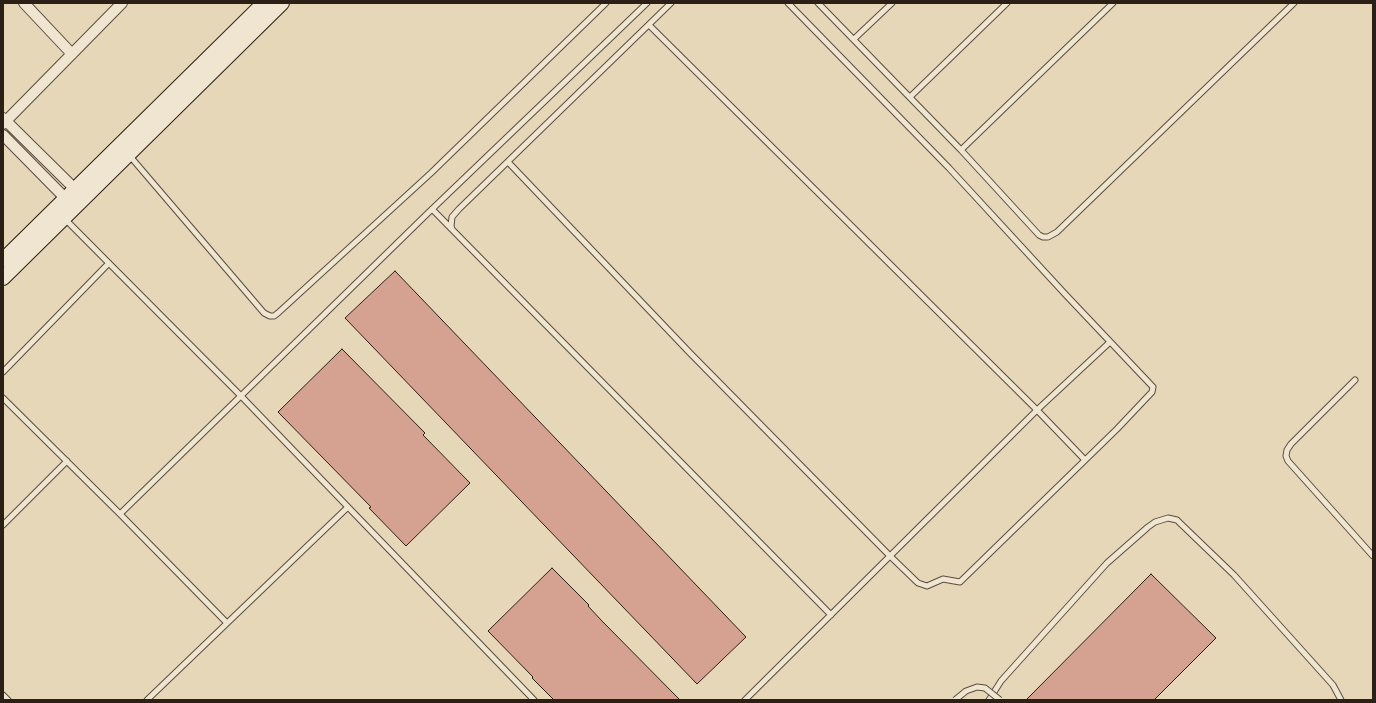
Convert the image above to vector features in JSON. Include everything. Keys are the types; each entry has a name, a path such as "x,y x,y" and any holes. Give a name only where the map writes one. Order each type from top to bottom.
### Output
{"street":[{"path":"25,3 72,54"},
{"path":"75,198 4,121 122,3"},
{"path":"3,278 59,214 264,3"},
{"path":"75,198 128,155 282,3"},
{"path":"3,135 75,198"},
{"path":"3,260 59,214"}],"lane":[{"path":"128,155 264,313 274,316 278,314 432,173 606,3"},
{"path":"120,514 432,209 647,3"},
{"path":"452,230 451,220 454,214 670,3"},
{"path":"508,162 690,354 890,556 921,585 926,586 943,579 960,582 1117,430 1153,390 1152,386 949,168 788,3"},
{"path":"818,3 961,150 1039,235 1043,237 1048,237 1057,232 1294,3"},
{"path":"854,39 892,3"},
{"path":"910,97 1007,3"},
{"path":"961,150 1113,3"},
{"path":"649,25 1037,410 1085,460"},
{"path":"432,209 831,615"},
{"path":"59,214 241,396 534,700"},
{"path":"3,372 109,263"},
{"path":"745,700 1037,410 1110,342"},
{"path":"1355,380 1291,444 1287,450 1286,456 1288,462 1373,556"},
{"path":"3,398 227,623"},
{"path":"3,525 67,461"},
{"path":"147,700 348,507"},
{"path":"988,700 1001,681 1107,563 1148,527 1155,522 1168,518 1177,520 1234,575 1333,685 1341,700"},
{"path":"955,700 966,691 977,686 985,688 1000,700"},
{"path":"3,695 8,700"}],"building":[{"path":"395,271 746,637 697,684 345,318"},
{"path":"342,349 425,433 423,435 470,483 406,546 369,508 371,507 278,412"},
{"path":"552,568 680,700 554,700 532,678 533,677 488,631"},
{"path":"1151,574 1216,638 1154,700 1026,700"}]}
